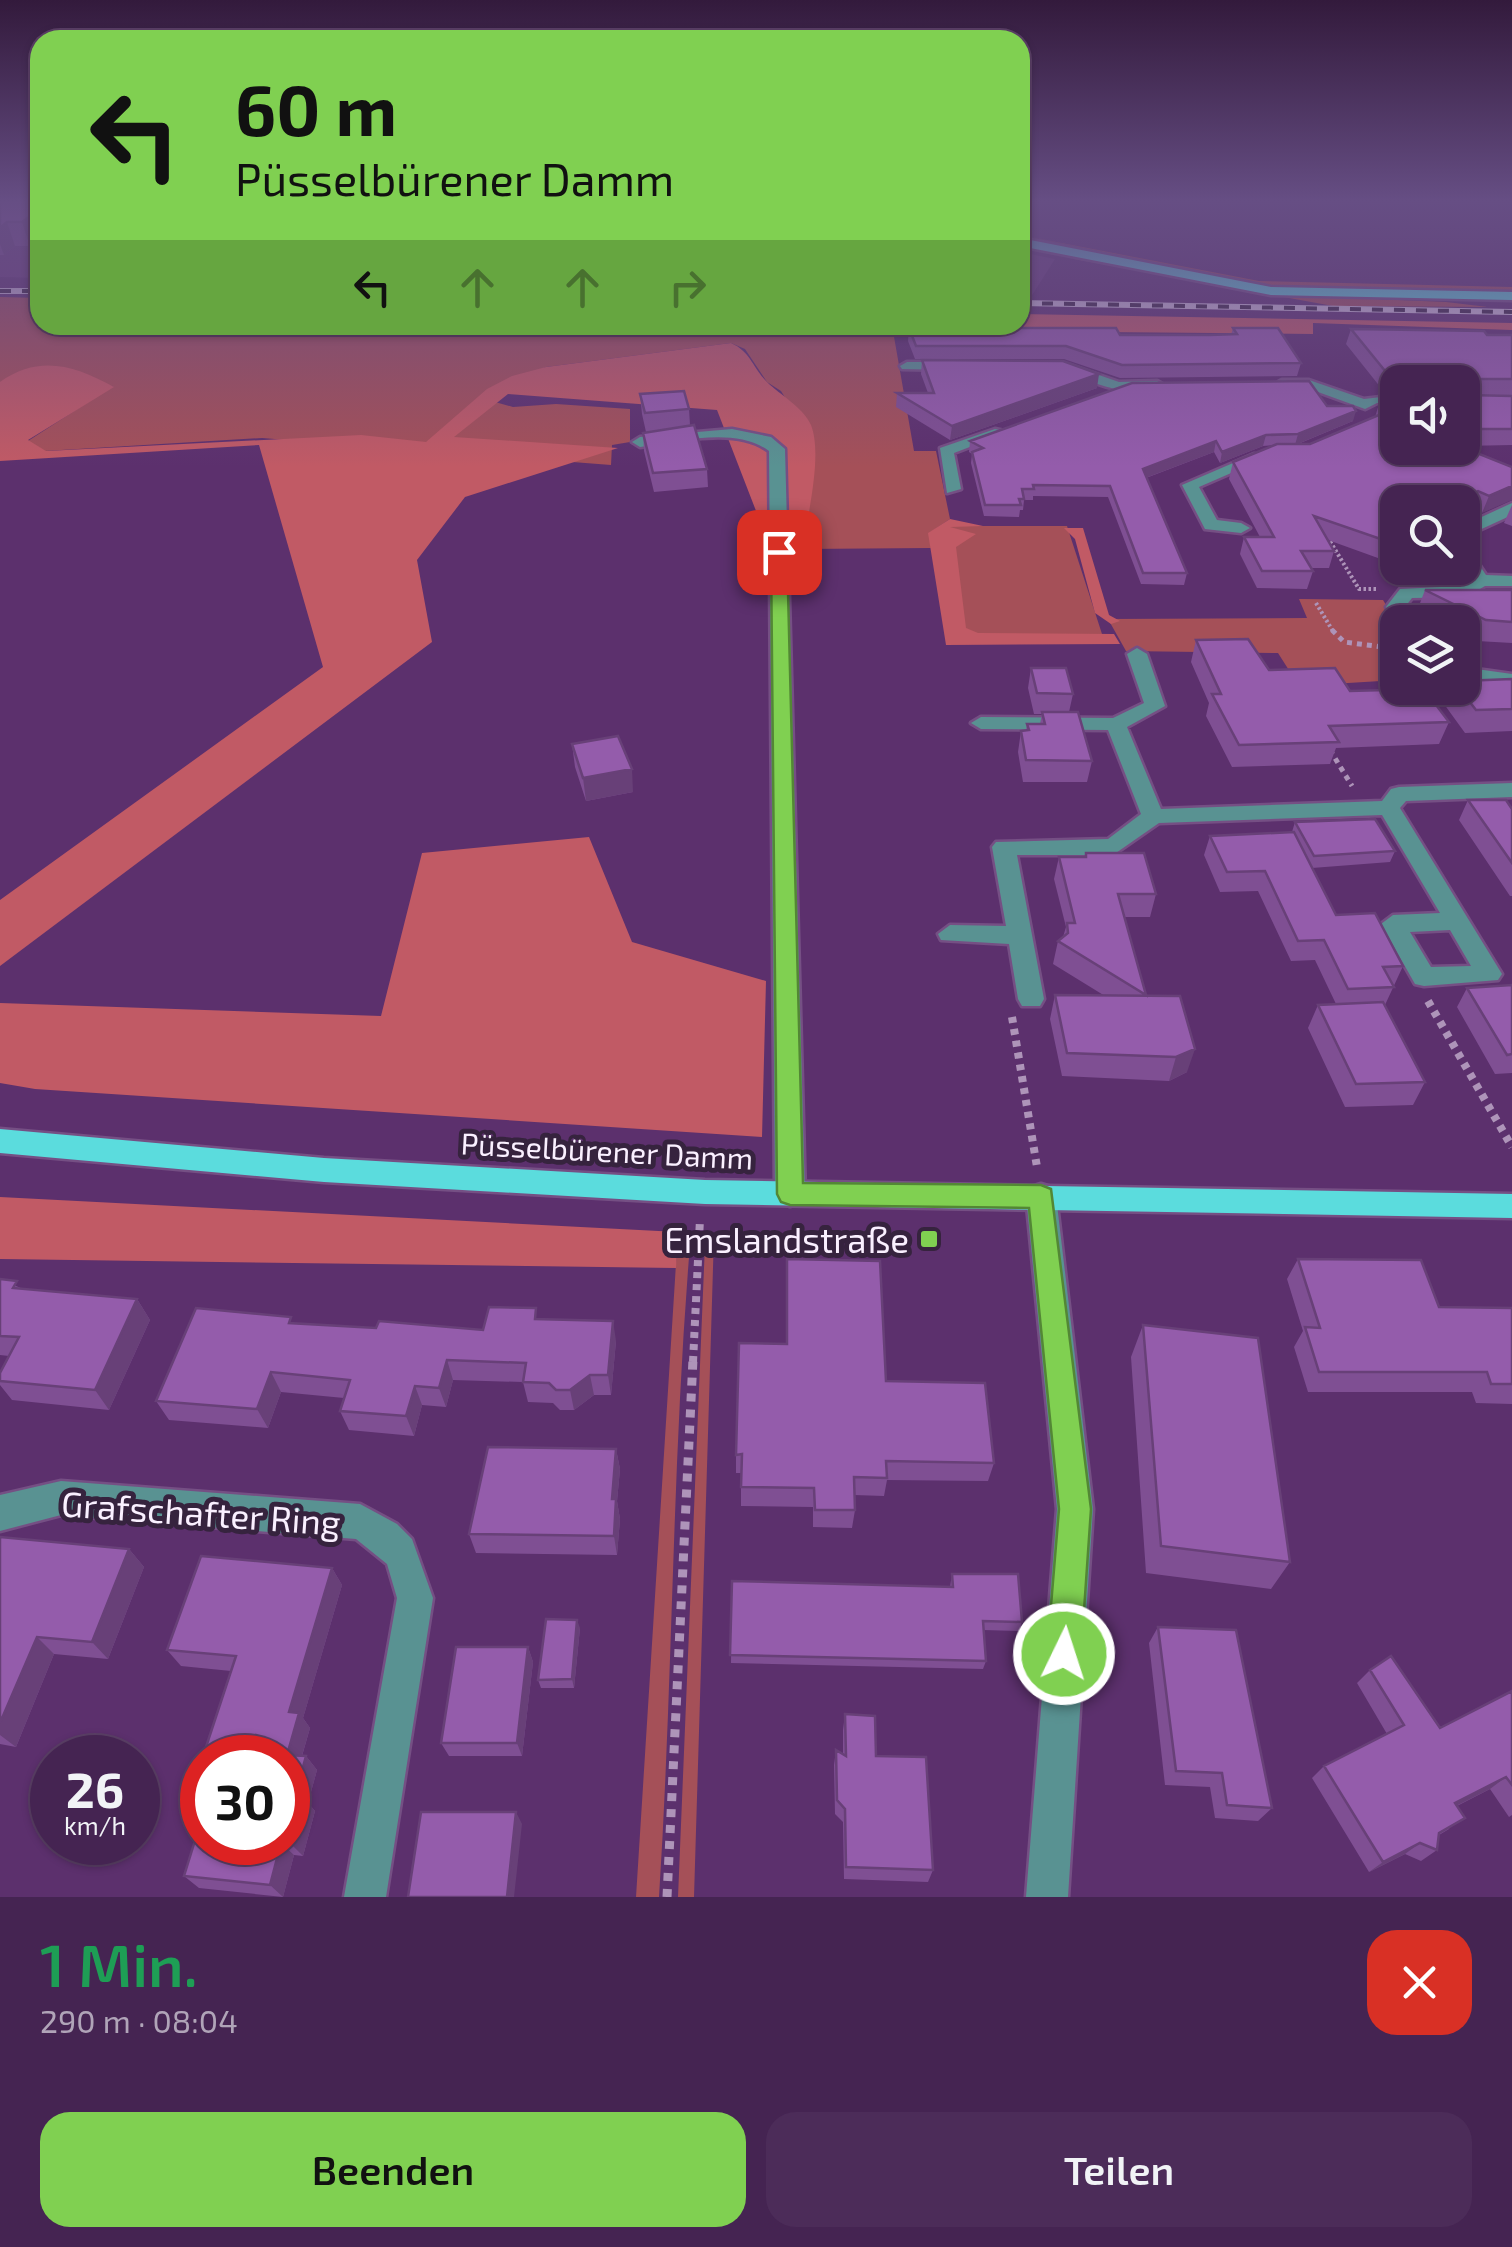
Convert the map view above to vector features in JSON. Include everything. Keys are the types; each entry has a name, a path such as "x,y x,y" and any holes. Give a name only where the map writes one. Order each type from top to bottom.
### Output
{"main road":[{"path":"1263,290 1512,296"},
{"name":"Püsselbürener Damm","path":"0,1141 324,1170 705,1192 1512,1206"}],"street":[{"path":"907,366 966,366"},
{"path":"1050,367 1064,367 1117,386 1182,385"},
{"path":"1272,385 1309,384 1365,404"},
{"path":"1093,398 1127,386"},
{"path":"1367,425 1358,409 1380,399"},
{"path":"953,490 941,448 1024,424"},
{"path":"640,442 735,434 768,439 777,449 790,1194"},
{"path":"1241,528 1211,525 1190,485 1270,452 1284,453"},
{"path":"1480,524 1512,508"},
{"path":"1398,605 1407,593 1466,591 1481,580 1512,581"},
{"path":"981,724 1116,724 1155,706 1137,654"},
{"path":"1480,678 1503,677 1512,681"},
{"path":"1116,724 1152,816"},
{"path":"1030,990 1004,846 1113,847 1152,816 1378,808 1400,794 1512,790"},
{"path":"1378,808 1455,920 1488,974 1424,977 1393,924 1455,920"},
{"path":"950,934 1020,935"},
{"path":"1041,1196 1075,1509 1047,1897"},
{"name":"Grafschafter Ring","path":"0,1513 61,1498 360,1522 393,1540 408,1562 416,1598 365,1897"}],"path":[{"path":"1322,528 1358,589 1407,593"},
{"path":"1316,603 1330,632 1339,640 1365,645 1380,642"},
{"path":"1329,749 1378,808"},
{"path":"1424,977 1420,986 1512,1148"},
{"path":"1030,990 1007,988 1041,1196"},
{"path":"667,1897 697,1236 705,1192"}],"shaded area":[{"path":"1242,290 1488,307 1333,306"},
{"path":"1370,290 1512,290 1452,293"},
{"path":"0,297 30,298 30,335 894,335 914,451 936,451 950,519 929,533 931,548 803,549 815,446 781,391 767,382 745,349 731,343 546,367 481,398 513,407 556,404 630,409 630,442 612,445 611,465 262,438 45,451 28,441 113,386 0,382"},
{"path":"1030,314 1512,323 1512,330 1313,323 1313,334 1030,331"},
{"path":"731,343 743,351 767,382 797,407 811,425 815,469 803,549 775,560 717,410 508,394 454,437 618,448 465,497 417,560 432,642 0,966 0,900 323,667 259,445 0,461 0,382 29,368 57,366 85,373 114,387 28,440 46,451 361,435 426,442 487,389 512,376 546,367"},
{"path":"950,519 983,526 950,527 976,534 956,547 966,628 978,633 1114,634 1120,644 946,645 928,533"},
{"path":"945,526 1067,526 1102,634 966,634"},
{"path":"1064,528 1083,528 1109,615 1120,621 1111,624 1095,613 1075,539"},
{"path":"1299,599 1383,600 1386,605 1380,605 1380,681 1299,686 1278,653 1126,651 1108,619 1307,618"},
{"path":"589,837 632,942 766,981 762,1137 35,1089 0,1083 0,1003 381,1016 422,853"},
{"path":"0,1197 678,1232 676,1268 0,1259"},
{"path":"678,1232 690,1245 659,1897 636,1897"},
{"path":"714,1235 694,1897 678,1897 705,1244"}],"building":[{"path":"1030,328 1116,328 1120,335 1210,335 1237,334 1233,328 1278,328 1301,363 1122,365 1066,346 916,346 912,335 1030,335"},
{"path":"1351,329 1512,335 1512,379 1480,379 1480,365 1380,365"},
{"path":"922,360 1063,361 1099,374 952,426 897,393 934,393"},
{"path":"1309,381 1327,406 1353,406 1356,411 1298,434 1266,435 1222,452 1216,441 1143,469 1187,573 1143,573 1110,486 1033,485 1034,489 1022,489 1021,505 985,505 972,452 983,448 970,441 1132,383"},
{"path":"684,391 689,409 645,413 640,394"},
{"path":"1480,395 1512,396 1512,429 1480,429"},
{"path":"1379,415 1380,465 1480,465 1480,454 1512,467 1512,486 1489,496 1480,492 1480,485 1380,485 1380,539 1314,516 1334,551 1301,551 1313,571 1262,571 1244,537 1274,537 1233,462 1277,444 1310,444"},
{"path":"694,425 707,469 653,473 643,433"},
{"path":"1425,590 1512,590 1512,622 1480,617 1480,605 1456,605"},
{"path":"1248,639 1269,670 1335,668 1350,691 1380,690 1380,705 1436,705 1449,722 1329,726 1339,742 1239,745 1212,694 1221,694 1196,640"},
{"path":"1031,668 1066,668 1073,694 1037,693"},
{"path":"1512,679 1512,709 1476,710 1472,705 1480,705 1480,680"},
{"path":"1042,712 1078,712 1092,761 1026,760 1021,731 1029,730 1027,724 1045,724"},
{"path":"618,736 632,769 583,778 572,744"},
{"path":"1468,800 1506,800 1512,809 1512,863"},
{"path":"1375,819 1395,851 1314,856 1295,822"},
{"path":"1294,832 1336,915 1375,913 1403,966 1383,967 1394,987 1348,989 1324,940 1298,941 1265,871 1227,872 1210,836"},
{"path":"1086,853 1144,853 1156,894 1118,894 1146,995 1058,941 1068,933 1067,923 1075,923 1059,857 1086,857"},
{"path":"1512,985 1512,1054 1507,1055 1467,988"},
{"path":"1055,995 1180,996 1195,1049 1176,1057 1067,1053"},
{"path":"1383,1002 1425,1082 1356,1084 1318,1005"},
{"path":"787,1259 880,1261 886,1381 985,1383 994,1463 886,1461 887,1478 854,1477 855,1510 815,1510 814,1488 741,1487 742,1454 736,1455 739,1343 787,1344"},
{"path":"1298,1259 1421,1260 1439,1307 1512,1308 1512,1384 1491,1384 1487,1372 1319,1372 1305,1327 1320,1328"},
{"path":"0,1279 17,1281 13,1288 137,1299 95,1390 0,1381 0,1373 19,1337 0,1336"},
{"path":"489,1307 536,1308 535,1319 613,1321 608,1375 590,1375 570,1390 556,1390 549,1383 523,1382 526,1363 447,1360 439,1388 415,1386 406,1416 340,1411 350,1380 271,1372 257,1409 156,1401 196,1308 291,1317 289,1323 376,1328 379,1321 483,1330"},
{"path":"1143,1325 1258,1338 1290,1562 1161,1546"},
{"path":"488,1447 616,1449 614,1536 469,1534"},
{"path":"0,1537 129,1549 92,1642 37,1637 0,1723"},
{"path":"201,1556 332,1568 289,1712 299,1713 293,1735 210,1735 236,1656 167,1650"},
{"path":"952,1574 1018,1574 1022,1622 983,1621 986,1661 730,1655 732,1581 953,1587"},
{"path":"546,1619 577,1620 572,1679 538,1680"},
{"path":"1158,1627 1236,1630 1272,1808 1227,1805 1222,1773 1176,1771"},
{"path":"456,1647 528,1647 517,1743 441,1743"},
{"path":"1391,1656 1440,1728 1512,1691 1512,1785 1506,1777 1455,1803 1465,1818 1439,1833 1437,1850 1420,1843 1383,1862 1324,1766 1404,1725 1370,1670"},
{"path":"845,1714 875,1716 876,1756 926,1757 933,1870 846,1867 845,1809 837,1800 836,1750 846,1756"},
{"path":"421,1812 516,1812 507,1897 408,1897"},
{"path":"187,1865 275,1865 270,1885 184,1876"}],"railway":[{"path":"0,291 30,291"},
{"path":"1030,303 1512,312"}],"place":[{"name":"Emslandstraße","path":"929,1239"}],"route":[{"path":"779,552 790,1194 1041,1196 1075,1509 1064,1654"}]}
